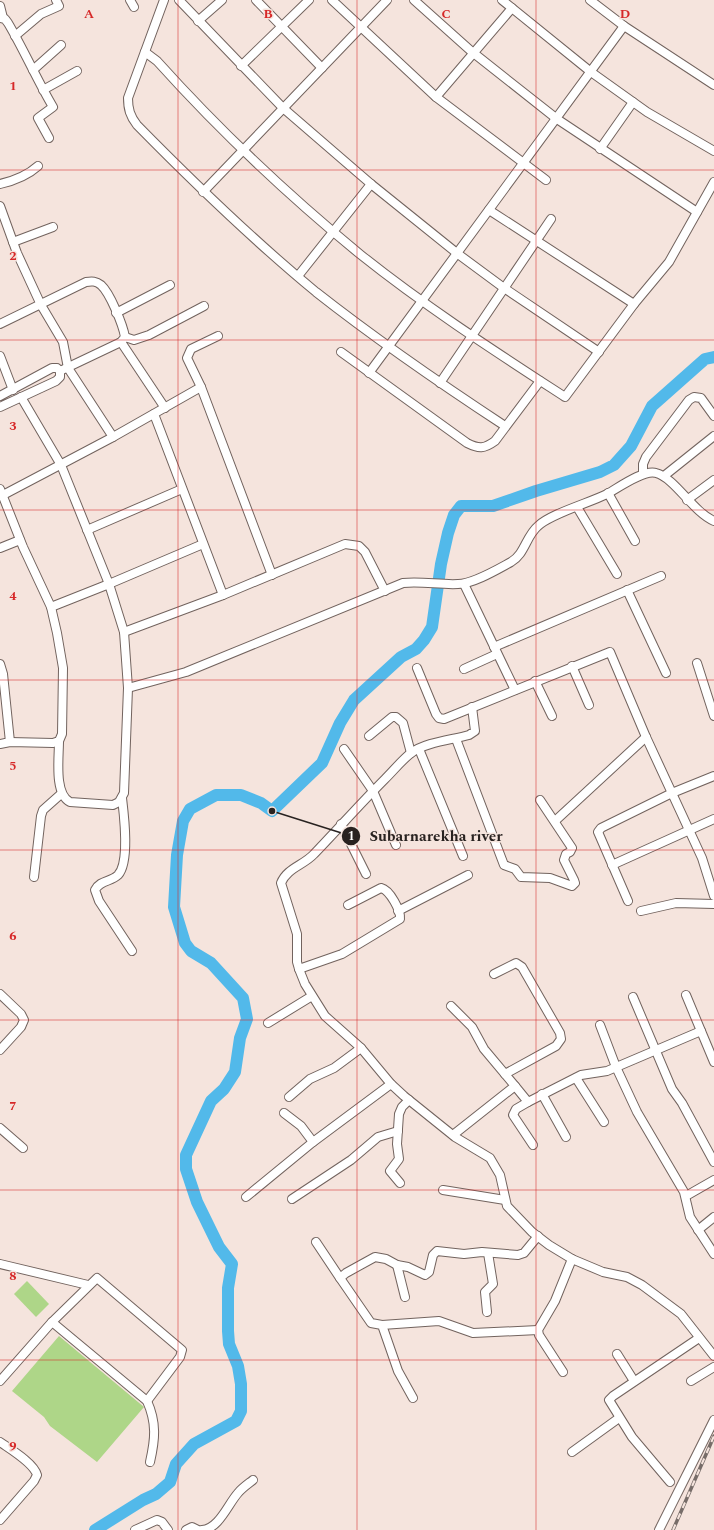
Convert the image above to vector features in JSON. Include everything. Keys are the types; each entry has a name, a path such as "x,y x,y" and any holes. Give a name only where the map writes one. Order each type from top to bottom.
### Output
{"street":[{"path":"15,36 41,14 58,6 56,0"},
{"path":"164,0 128,98 128,107 131,116 137,125 203,192 298,276 389,348 505,426"},
{"path":"179,0 283,108 371,184 458,254 504,288 599,352"},
{"path":"198,21 222,0"},
{"path":"256,0 322,68"},
{"path":"241,66 309,0"},
{"path":"332,0 360,28 436,97 546,180"},
{"path":"203,192 387,0"},
{"path":"414,0 475,54 557,119 697,212"},
{"path":"502,0 591,72 647,112 714,151"},
{"path":"590,0 624,26 714,85"},
{"path":"0,6 1,18 8,23 53,107 38,119 50,138"},
{"path":"436,97 475,54 512,8"},
{"path":"369,373 389,348 624,26"},
{"path":"33,70 60,45"},
{"path":"145,52 157,61 243,150 334,232 423,301 565,397 634,304 669,262 714,182"},
{"path":"43,90 77,71"},
{"path":"600,149 633,102"},
{"path":"0,184 29,173 38,166"},
{"path":"298,276 371,184"},
{"path":"0,206 3,223 41,305 63,342 64,370 56,381 0,407"},
{"path":"489,210 535,242 634,304"},
{"path":"440,383 551,219"},
{"path":"13,242 53,227"},
{"path":"0,324 86,282 92,281 100,284 105,290 116,313 123,339 165,408"},
{"path":"116,313 170,285"},
{"path":"64,370 123,339 134,340 145,337 204,306"},
{"path":"218,336 191,349 187,356 201,387 272,574"},
{"path":"341,352 474,447 480,449 487,447 495,441 540,380"},
{"path":"0,356 13,390"},
{"path":"0,396 52,368 64,370 113,437"},
{"path":"122,798 119,802 113,805 70,802 64,799 61,794 59,741 62,734 62,668 51,607 20,540 1,491 60,465 201,387"},
{"path":"21,397 60,465 109,584 124,632 128,688 122,798 124,863 117,876 101,883 95,890 99,901 132,951"},
{"path":"643,473 643,464 646,457 689,400 694,397 701,398 714,416"},
{"path":"154,414 223,595"},
{"path":"664,476 714,436"},
{"path":"128,688 186,672 403,583 461,584 512,561 519,556 532,532 538,525 546,520 577,508 608,493 643,473 656,473 664,476 687,500 714,521"},
{"path":"687,500 714,480"},
{"path":"87,530 182,489"},
{"path":"608,493 635,541"},
{"path":"577,508 617,574"},
{"path":"0,548 20,540"},
{"path":"51,607 203,544"},
{"path":"124,632 223,595 345,544 359,546 365,552 385,591"},
{"path":"464,669 496,650 627,590 662,576"},
{"path":"461,584 496,650 515,690"},
{"path":"627,590 666,673"},
{"path":"417,668 439,718 444,719 572,666 610,652 646,737 702,858 714,896"},
{"path":"697,663 714,716"},
{"path":"0,664 10,742"},
{"path":"572,666 589,705"},
{"path":"535,681 552,716"},
{"path":"472,707 475,731 469,735 419,749 411,753 373,790 314,854 302,864 288,871 283,876 281,882 297,934 297,962 299,969 312,996 325,1016 361,1048 391,1084 453,1135 490,1158 500,1175 505,1200 512,1213 538,1236 572,1259 604,1272 627,1277 642,1285 681,1314 714,1356"},
{"path":"368,736 392,717 396,717 402,723 411,753"},
{"path":"555,821 646,737"},
{"path":"456,739 504,865 515,870 521,877 550,878 572,886 575,883 564,860 566,854 570,852 572,848 540,800"},
{"path":"0,744 10,742 53,744 59,741"},
{"path":"344,749 373,790 396,846"},
{"path":"419,749 463,856"},
{"path":"628,901 598,832 602,828 672,793 714,776"},
{"path":"34,877 41,816 43,810 61,794"},
{"path":"612,865 714,819"},
{"path":"341,824 366,874"},
{"path":"398,911 468,875"},
{"path":"299,969 335,957 398,921 400,917 387,891 382,888 348,905"},
{"path":"641,911 676,903 714,904"},
{"path":"494,974 516,964 522,967 560,1034 561,1039 556,1046 505,1074"},
{"path":"686,995 714,1062"},
{"path":"0,996 21,1014 24,1020 21,1027 0,1050"},
{"path":"268,1024 312,996"},
{"path":"633,997 654,1051 672,1090 682,1103 714,1162"},
{"path":"451,1006 472,1027 480,1044 528,1102"},
{"path":"600,1025 616,1067 637,1112 686,1196 688,1212 714,1254"},
{"path":"533,1145 513,1115 516,1109 542,1094 587,1073 607,1071 701,1031"},
{"path":"289,1097 310,1079 334,1068 361,1048"},
{"path":"576,1078 604,1122"},
{"path":"246,1197 313,1142 391,1084"},
{"path":"453,1135 515,1086"},
{"path":"542,1094 566,1137"},
{"path":"400,1183 390,1171 399,1158 398,1131 400,1111 409,1100"},
{"path":"284,1114 301,1126 313,1142"},
{"path":"0,1128 23,1148"},
{"path":"292,1199 351,1160 378,1136 398,1131"},
{"path":"686,1196 714,1180"},
{"path":"443,1190 505,1200"},
{"path":"698,1230 714,1217"},
{"path":"340,1278 346,1273 375,1257 386,1259 397,1265 408,1267 425,1275 429,1272 433,1255 437,1251 464,1254 522,1254 538,1236"},
{"path":"316,1242 371,1323 382,1325 439,1321 473,1334 538,1330"},
{"path":"487,1312 485,1292 493,1284 488,1253"},
{"path":"563,1372 539,1335 538,1330 556,1301 572,1259"},
{"path":"0,1264 88,1285"},
{"path":"397,1265 404,1297"},
{"path":"0,1382 52,1322 95,1278 99,1279 181,1349 180,1357 147,1401"},
{"path":"52,1322 147,1401 152,1412 155,1430 150,1462"},
{"path":"382,1325 396,1366 413,1398"},
{"path":"670,1482 619,1418 609,1400 634,1381 699,1338"},
{"path":"617,1354 634,1381"},
{"path":"691,1381 714,1367"},
{"path":"572,1452 619,1418"},
{"path":"659,1530 714,1420"},
{"path":"0,1442 35,1469 37,1474 34,1482 0,1520"},
{"path":"202,1530 206,1530 216,1522 238,1493 252,1480"},
{"path":"135,1530 157,1520 162,1522 168,1530"},
{"path":"186,1530 192,1527 198,1530"}],"green space":[{"path":"27,1281 49,1304 36,1317 14,1294"},
{"path":"59,1336 144,1407 97,1462 50,1426 44,1417 12,1391"}],"waterway":[{"path":"95,1530 143,1500 156,1494 170,1482 176,1464 194,1444 236,1421 241,1411 241,1384 238,1366 229,1344 228,1331 228,1288 232,1264 219,1247 197,1202 186,1169 186,1155 211,1101 224,1089 235,1072 240,1038 247,1019 243,998 211,963 191,951 185,943 174,907 177,855 183,821 190,809 216,795 241,795 261,803 272,811 322,763 340,723 354,700 401,657 416,649 432,627 441,564 448,533 454,515 461,506 493,506 536,491 600,472 614,465 631,446 652,406 705,359 714,357"}],"railway":[{"path":"673,1530 714,1436"}],"place":[{"name":"Subarnarekha river","path":"272,811"}]}
